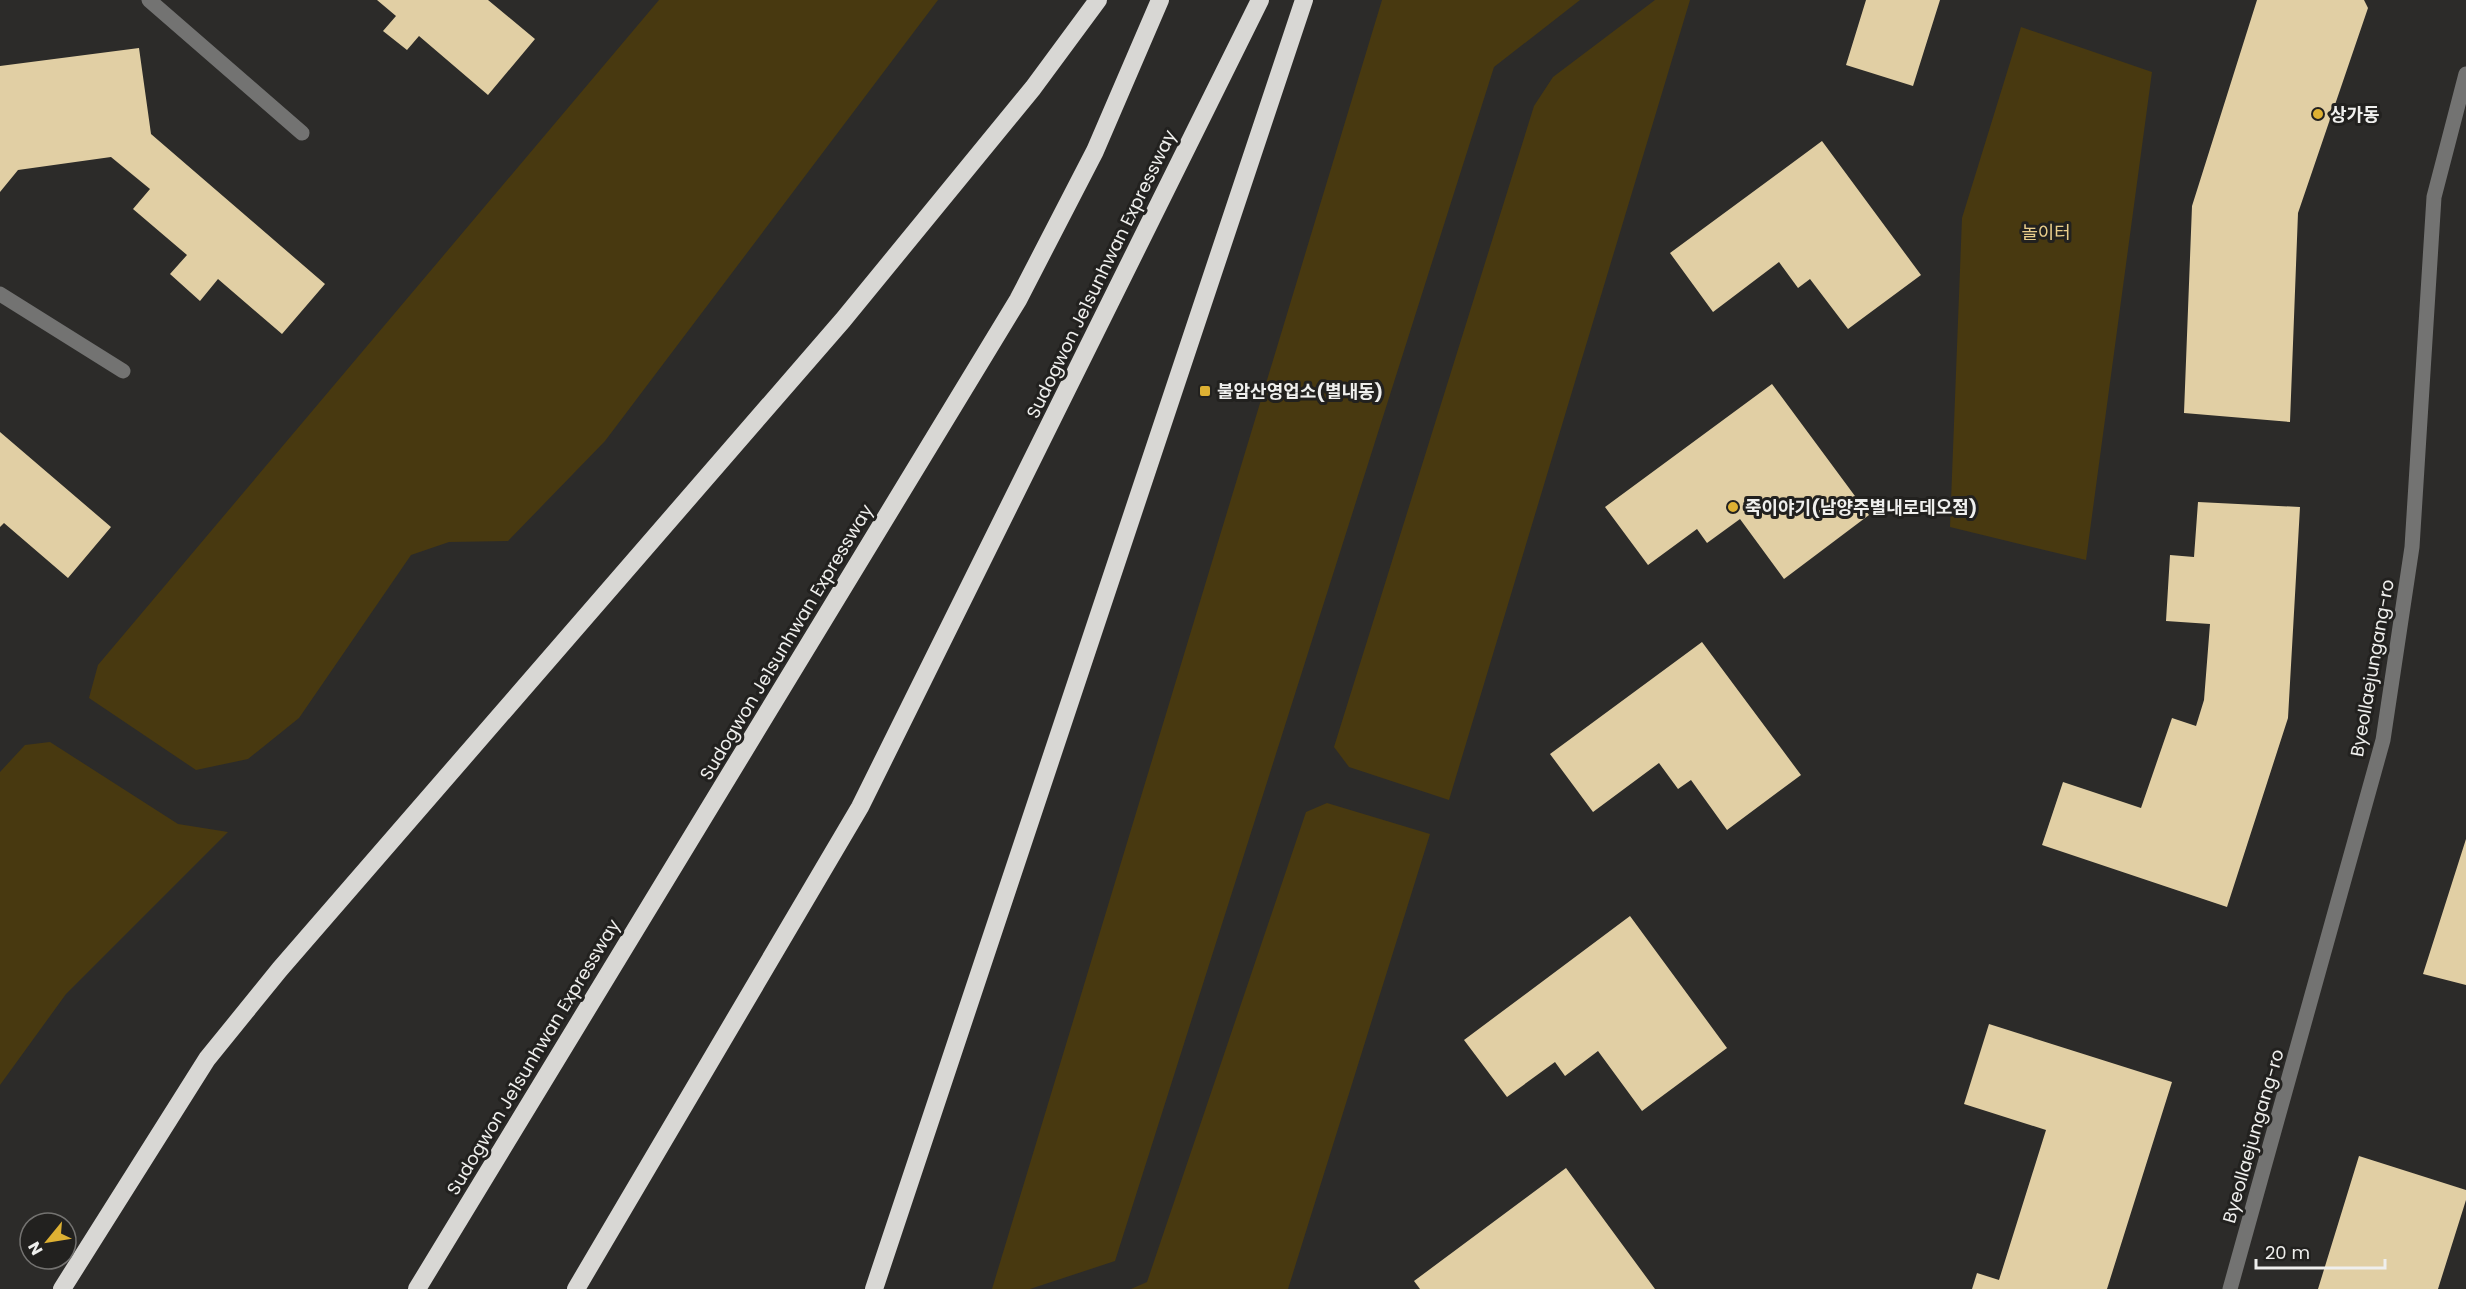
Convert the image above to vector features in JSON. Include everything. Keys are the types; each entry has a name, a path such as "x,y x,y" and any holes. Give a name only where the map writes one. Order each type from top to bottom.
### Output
{"highway":[{"path":"62,1289 207,1059 280,969 843,320 1032,88 1098,0"},
{"name":"Sudogwon Je1sunhwan Expressway","path":"417,1289 1018,300 1095,151 1160,0"},
{"name":"Sudogwon Je1sunhwan Expressway","path":"576,1289 860,807 1260,0"},
{"path":"874,1289 1304,0"}],"street":[{"path":"148,0 302,133"},
{"name":"Byeollaejungang-ro","path":"2230,1289 2383,740 2412,547 2434,197 2466,74"},
{"path":"0,294 123,371"}],"green space":[{"path":"659,0 938,0 605,441 508,541 449,542 411,555 299,718 248,759 196,770 89,698 98,665"},
{"path":"1382,0 1580,0 1494,67 1115,1261 1030,1289 992,1289"},
{"path":"1655,0 1690,0 1449,800 1349,767 1334,747 1534,106 1553,77"},
{"name":"놀이터","path":"2021,27 2152,72 2086,560 1950,527 1962,218"},
{"path":"50,742 178,824 228,832 66,994 0,1085 0,772 25,745"},
{"path":"1327,803 1430,834 1288,1289 1131,1289 1147,1282 1306,812"}],"building":[{"path":"377,0 488,0 535,39 488,95 419,36 407,50 383,31 396,16"},
{"path":"1866,0 1940,0 1913,86 1846,65"},
{"path":"2257,0 2364,0 2368,8 2298,213 2290,422 2184,413 2192,206"},
{"path":"139,48 151,134 325,284 282,334 218,279 200,301 170,274 187,255 133,209 150,189 111,157 18,170 0,192 0,66"},
{"path":"1822,141 1921,275 1848,329 1810,279 1798,288 1779,262 1713,312 1670,253"},
{"path":"1772,384 1869,515 1784,579 1740,519 1707,543 1697,529 1648,565 1605,507"},
{"path":"0,432 111,527 68,578 4,523 0,527"},
{"path":"2198,502 2300,507 2288,718 2227,907 2042,845 2063,782 2141,808 2172,718 2196,726 2204,700 2210,624 2166,621 2170,555 2194,557"},
{"path":"1702,642 1801,775 1727,830 1691,780 1678,789 1659,763 1593,812 1550,754"},
{"path":"2466,839 2466,985 2423,974"},
{"path":"1630,916 1727,1048 1642,1111 1598,1051 1565,1076 1555,1062 1507,1097 1464,1040"},
{"path":"1989,1024 2172,1082 2107,1289 1972,1289 1977,1273 1999,1280 2046,1130 1964,1104"},
{"path":"2359,1156 2466,1190 2466,1200 2438,1289 2318,1289"},
{"path":"1566,1168 1655,1289 1420,1289 1414,1281"}],"place":[{"name":"상가동","path":"2318,114"},
{"name":"불암산영업소(별내동)","path":"1205,391"},
{"name":"죽이야기(남양주별내로데오점)","path":"1733,507"}]}
